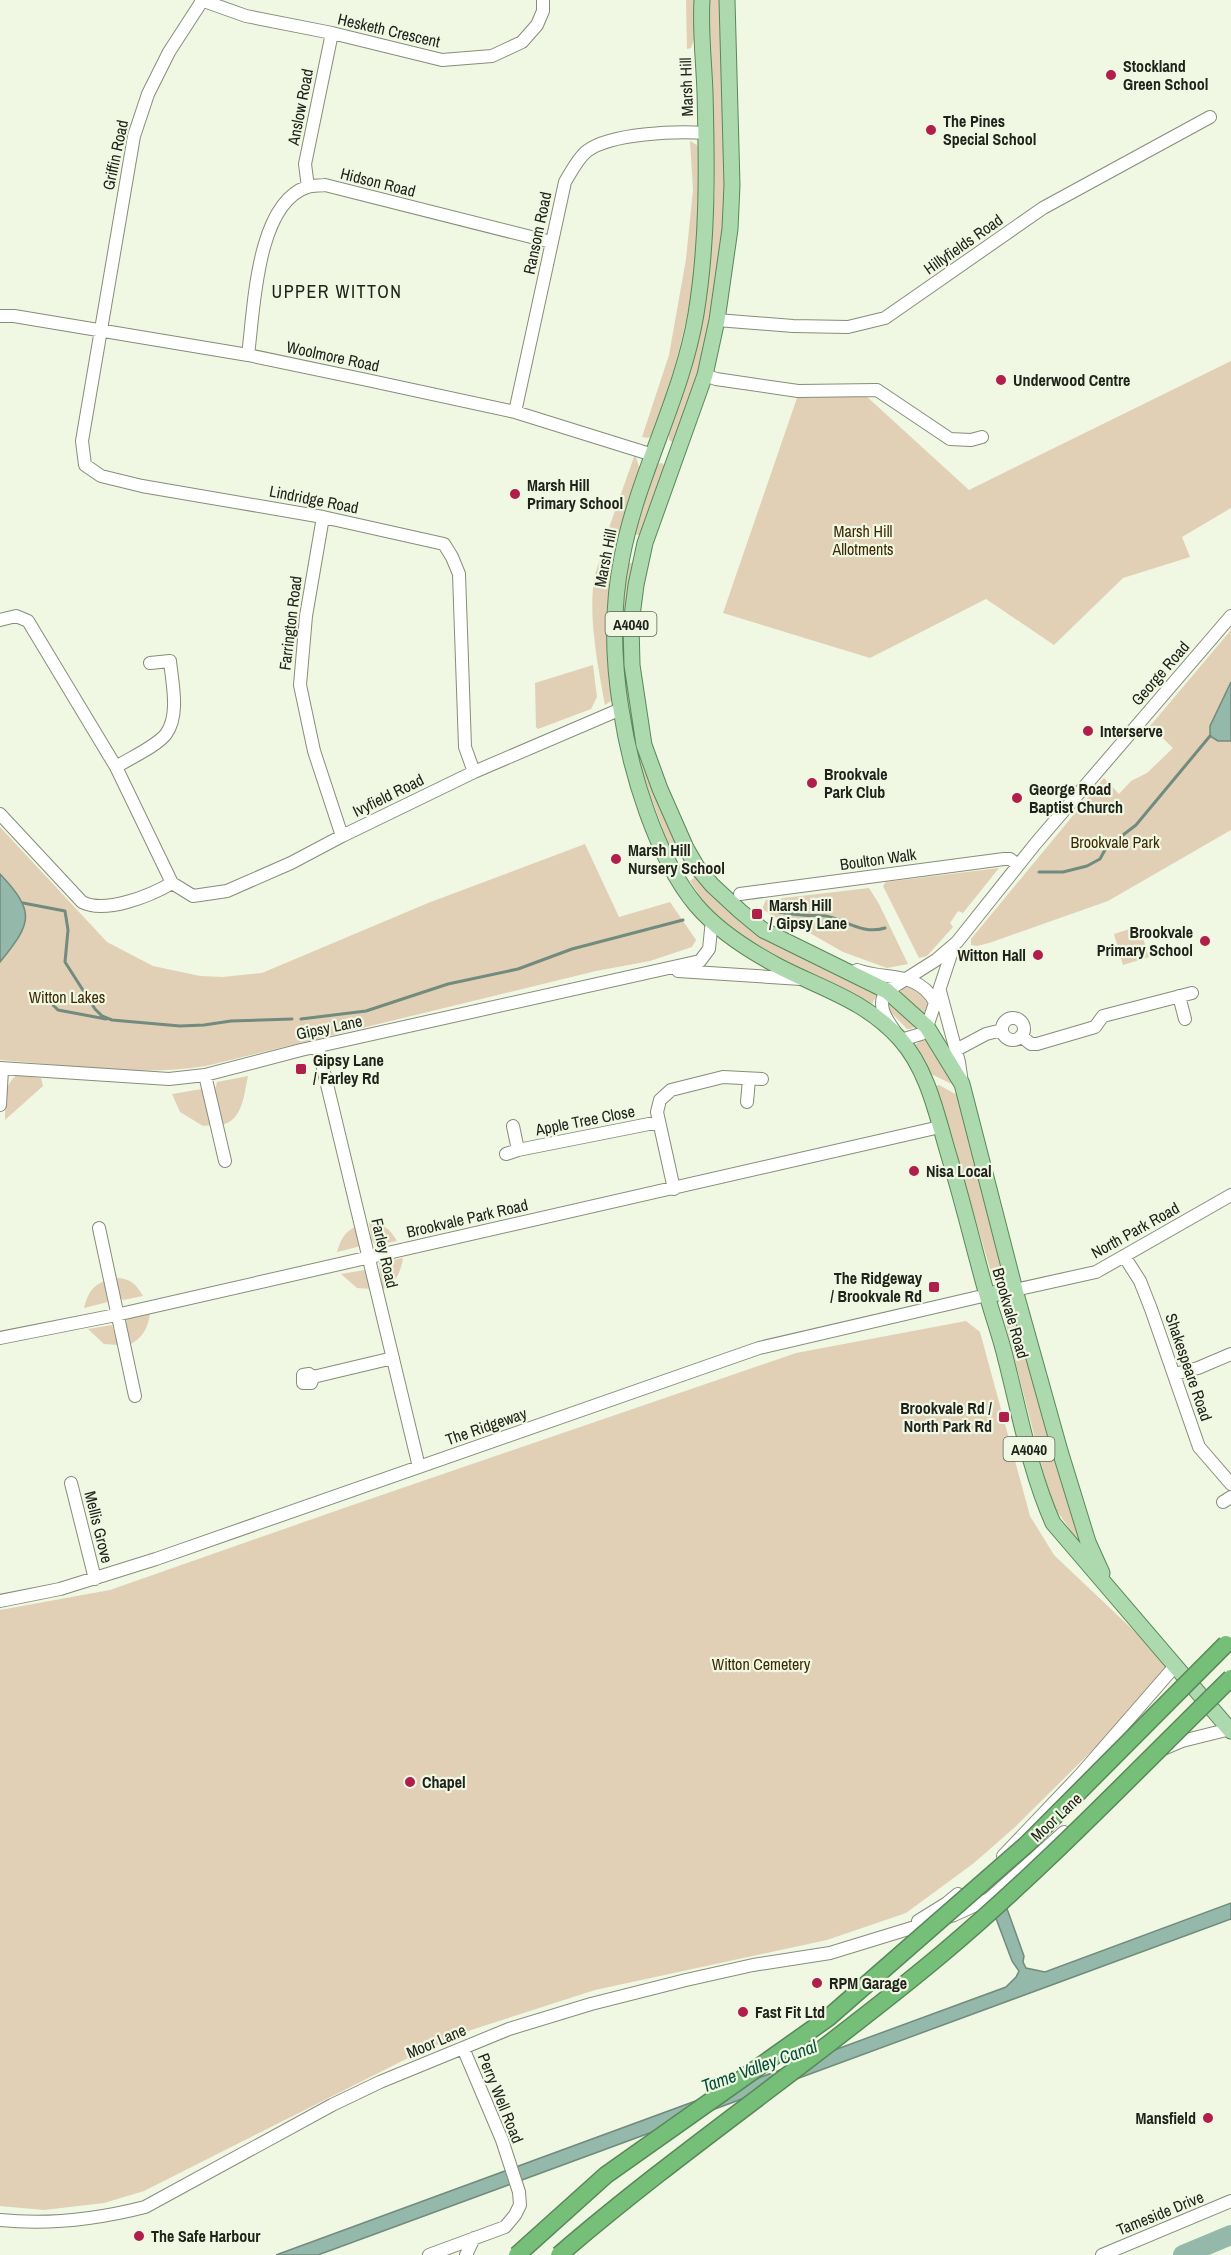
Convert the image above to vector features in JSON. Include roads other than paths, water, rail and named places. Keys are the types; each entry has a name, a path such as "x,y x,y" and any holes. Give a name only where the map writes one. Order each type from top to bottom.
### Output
{"highway":[{"path":"516,2255 606,2175 828,2018 1026,1845 1226,1644"},
{"path":"559,2255 619,2203 841,2037 945,1952 1041,1864 1231,1678"}],"main road":[{"name":"Marsh Hill","path":"702,0 706,230 695,320 673,406 653,455 622,556 616,600 616,660 621,709 639,785 656,834 680,882 697,906 743,946 806,980 844,995 874,1014 901,1040"},
{"name":"A4040","path":"727,0 732,185 730,230 717,320 705,375 645,543 633,604 632,665 644,745 686,848 697,867 712,885 763,930 887,991 927,1026"},
{"path":"653,455 676,460"},
{"name":"Brookvale Road","path":"927,1026 962,1084 1015,1290 1088,1542 1107,1584"},
{"name":"Brookvale Road","path":"901,1040 915,1059 925,1081 940,1127 1004,1351 1041,1495 1053,1523 1230,1730"},
{"path":"987,1295 1015,1290"}],"street":[{"name":"Hesketh Crescent","path":"202,0 246,16 332,33 442,60 492,57 522,42 537,25 543,11 543,0"},
{"name":"Griffin Road","path":"100,331 134,136 148,94 169,52 202,0"},
{"name":"Anslow Road","path":"308,187 305,164 332,33"},
{"name":"Hillyfields Road","path":"717,320 793,326 848,327 885,318 1043,208 1210,117"},
{"name":"Ransom Road","path":"515,412 565,182 585,152 620,137 706,133"},
{"name":"Hidson Road","path":"308,187 325,185 551,242"},
{"path":"248,355 261,251 275,218 285,204 299,191 308,187"},
{"name":"Woolmore Road","path":"0,316 14,316 248,355 515,412 653,455"},
{"name":"Lindridge Road","path":"100,331 82,441 85,465 101,476 142,486 323,517 444,544 459,574 465,747 474,772"},
{"path":"705,375 798,391 877,390 950,439 971,440 982,437"},
{"name":"Farrington Road","path":"323,517 306,616 300,685 314,751 342,836"},
{"path":"0,620 16,616 28,621 116,767 172,883 111,906 89,906 82,902 0,813"},
{"name":"George Road","path":"887,991 936,960 954,945 1018,865 1231,616"},
{"path":"116,767 160,740 171,725 173,696 170,661 150,663"},
{"name":"Ivyfield Road","path":"172,883 193,896 227,891 291,863 474,772 621,709"},
{"name":"Boulton Walk","path":"740,894 1004,859 1010,859 1018,865"},
{"name":"Gipsy Lane","path":"1,1069 169,1079 205,1075 318,1047 700,961 709,949 712,920"},
{"name":"George Road","path":"927,1026 954,945"},
{"path":"821,960 841,964 867,974 907,978 937,996 956,1050 962,1084"},
{"name":"Gipsy Lane","path":"662,970 806,980"},
{"path":"887,991 881,1002 883,1012 901,1040 921,1034 927,1026"},
{"path":"1021,1036 1031,1044 1037,1044 1095,1027 1103,1016 1192,993"},
{"path":"1179,996 1185,1019"},
{"path":"1015,1018 1023,1024 1024,1029 1021,1036 1012,1040 1006,1037 1002,1030 1006,1020 1015,1018"},
{"path":"956,1050 986,1034 1002,1030"},
{"name":"Farley Road","path":"318,1047 419,1467"},
{"path":"0,1105 1,1069"},
{"path":"205,1075 225,1161"},
{"path":"674,1189 658,1122 657,1106 671,1090 716,1078 762,1080"},
{"path":"747,1102 749,1079"},
{"name":"Apple Tree Close","path":"513,1126 512,1152 658,1122"},
{"name":"Brookvale Park Road","path":"0,1338 116,1315 940,1127"},
{"name":"North Park Road","path":"1015,1290 1096,1272 1231,1195"},
{"path":"99,1228 135,1396"},
{"name":"Shakespeare Road","path":"1124,1256 1140,1281 1200,1447 1231,1484"},
{"name":"The Ridgeway","path":"0,1601 60,1589 95,1579 759,1348 987,1295"},
{"path":"1175,1374 1198,1368 1231,1354"},
{"path":"313,1377 393,1358"},
{"name":"Mellis Grove","path":"71,1483 95,1579"},
{"name":"Moor Lane","path":"904,1929 947,1904 1001,1858 1080,1775 1175,1666"},
{"name":"Moor Lane","path":"0,2220 52,2222 113,2215 145,2207 332,2105 381,2082 509,2029 602,2001 742,1968 830,1953 954,1915 989,1899 1076,1822 1143,1757 1182,1741 1230,1730"},
{"name":"Perry Well Road","path":"463,2048 509,2161 519,2192 520,2205 505,2227 474,2238"},
{"name":"Tameside Drive","path":"1101,2255 1231,2201"},
{"path":"429,2255 474,2238"},
{"path":"466,2255 474,2238"}],"waterway":[{"path":"1039,872 1063,872 1087,866 1100,859 1106,848 1136,825 1210,736"},
{"path":"23,903 65,911 68,930 65,962 95,1009 102,1016 112,1020 180,1026 231,1021 292,1019"},
{"path":"779,912 826,916 869,930 885,928"},
{"path":"301,1019 366,1011 448,984 518,969 572,949 683,920"},
{"path":"53,1005 58,1010 106,1019"},
{"path":"1183,2255 1231,2235"}],"place":[{"name":"Stockland Green School","path":"1111,75"},
{"name":"The Pines Special School","path":"931,130"},
{"name":"Underwood Centre","path":"1001,380"},
{"name":"Marsh Hill Primary School","path":"515,494"},
{"name":"Interserve","path":"1088,731"},
{"name":"Brookvale Park Club","path":"812,783"},
{"name":"George Road Baptist Church","path":"1017,798"},
{"name":"Marsh Hill Nursery School","path":"616,859"},
{"name":"Marsh Hill / Gipsy Lane","path":"757,914"},
{"name":"Brookvale Primary School","path":"1205,941"},
{"name":"Witton Hall","path":"1038,955"},
{"name":"Gipsy Lane / Farley Rd","path":"301,1069"},
{"name":"Nisa Local","path":"914,1171"},
{"name":"The Ridgeway / Brookvale Rd","path":"934,1287"},
{"name":"Brookvale Rd / North Park Rd","path":"1004,1417"},
{"name":"Chapel","path":"410,1782"},
{"name":"RPM Garage","path":"817,1983"},
{"name":"Fast Fit Ltd","path":"743,2012"},
{"name":"Mansfield","path":"1208,2118"},
{"name":"The Safe Harbour","path":"139,2236"}],"district":[{"name":"UPPER WITTON","path":"337,291"}],"park label":[{"name":"Marsh Hill Allotments","path":"863,540"},
{"name":"Brookvale Park","path":"1115,842"},
{"name":"Witton Lakes","path":"67,997"},
{"name":"Witton Cemetery","path":"761,1664"}],"water label":[{"name":"Tame Valley Canal","path":"759,2066"}]}
